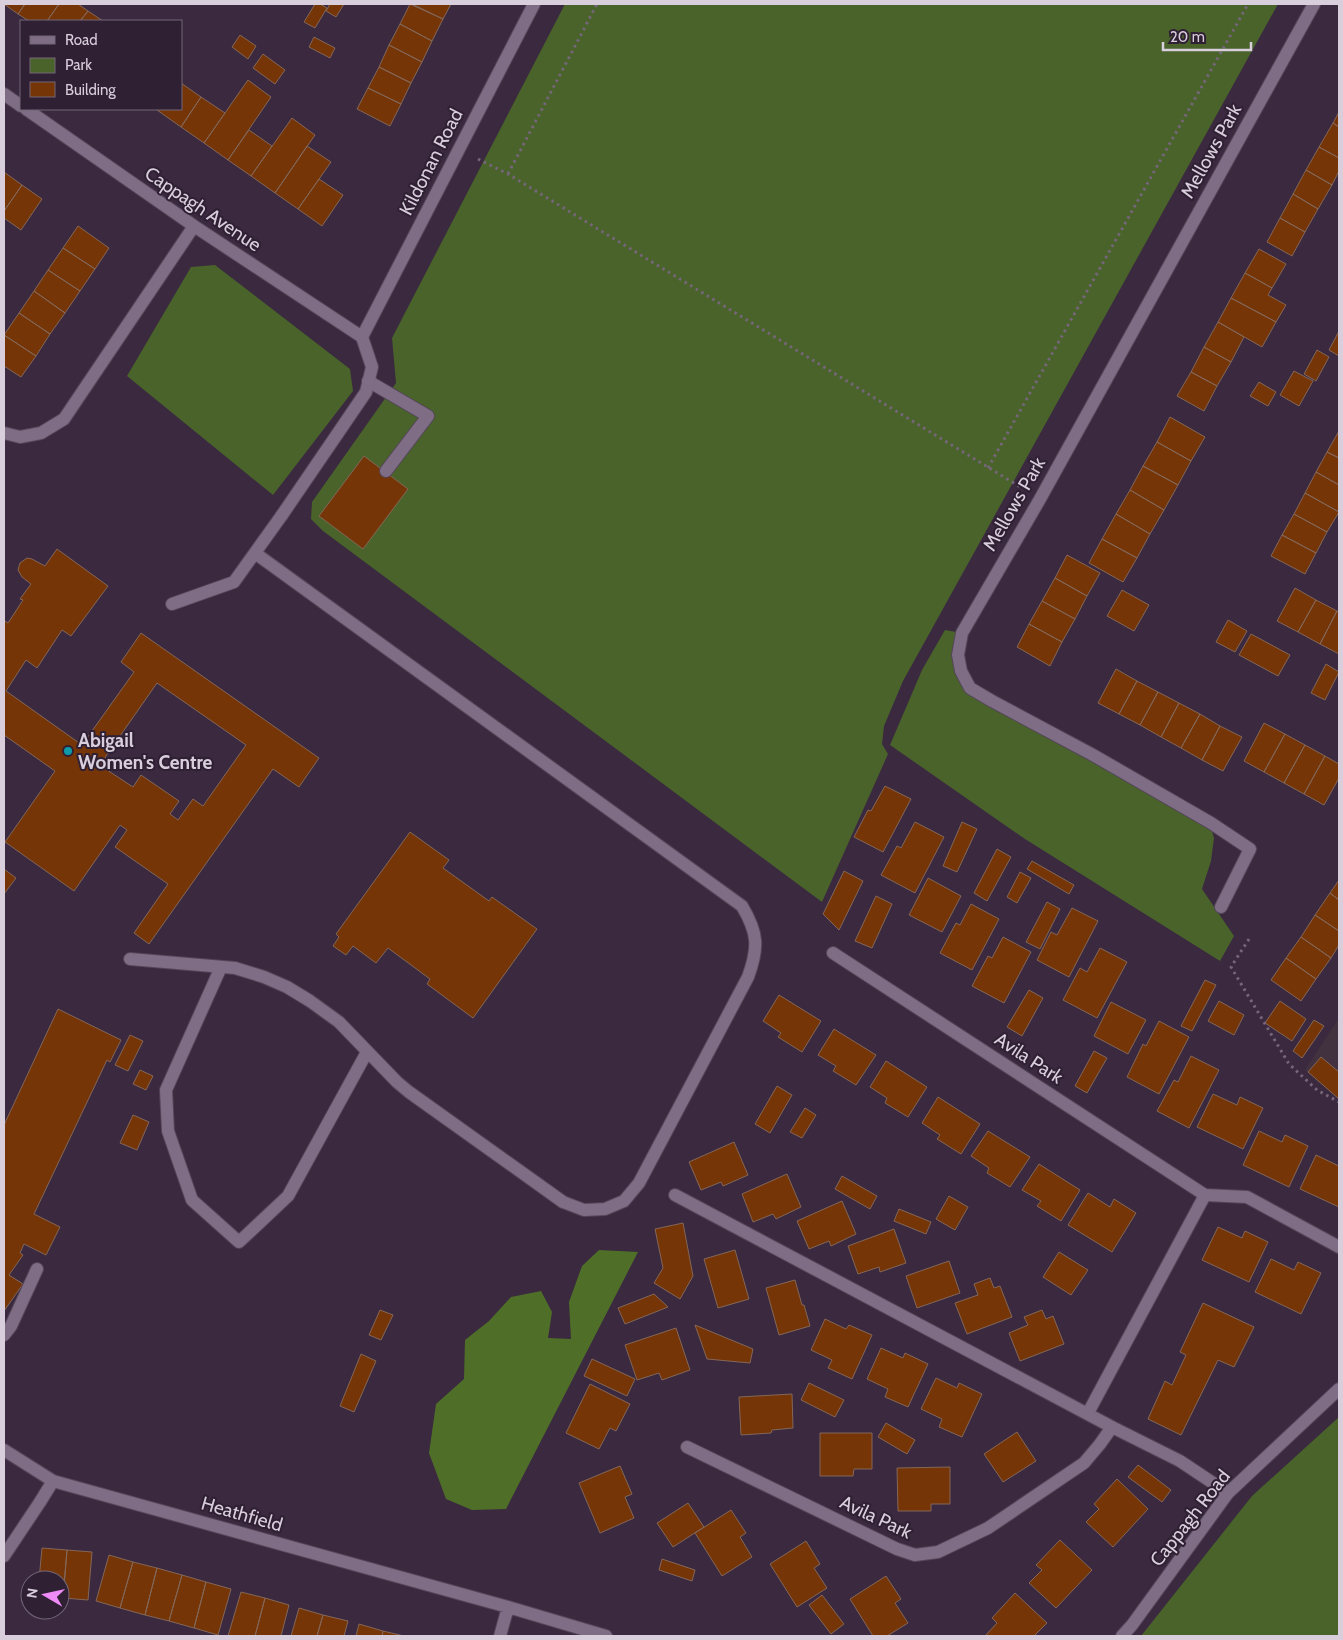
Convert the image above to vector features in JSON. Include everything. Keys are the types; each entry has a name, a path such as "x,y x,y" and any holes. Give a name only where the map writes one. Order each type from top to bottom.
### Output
{"street":[{"name":"Kildonan Road","path":"362,337 534,4"},
{"name":"Mellows Park","path":"1221,907 1250,849 1211,823 970,688 961,671 958,655 962,632 1040,499 1314,4"},
{"path":"4,94 20,105"},
{"name":"Cappagh Avenue","path":"27,110 194,226 362,337"},
{"path":"4,433 20,437 41,433 64,419 194,226"},
{"path":"172,604 234,582 282,515 366,392 372,367 362,337"},
{"path":"368,381 428,416 386,471"},
{"path":"130,959 235,968 264,976 287,987 338,1022 409,1092 564,1202 584,1210 605,1209 624,1201 639,1183 748,977 754,960 756,942 752,922 742,906 255,552"},
{"name":"Avila Park","path":"833,953 1205,1196"},
{"path":"221,967 166,1090 168,1131 192,1200 239,1242 288,1196 367,1052"},
{"path":"675,1195 1112,1427 1180,1461 1228,1493"},
{"path":"1088,1413 1205,1196 1247,1197 1339,1247"},
{"path":"4,1335 37,1269"},
{"name":"Cappagh Road","path":"1122,1636 1228,1493 1339,1389"},
{"name":"Avila Park","path":"687,1447 897,1549 914,1555 938,1552 988,1528 1084,1463 1112,1427"},
{"name":"Heathfield","path":"4,1450 53,1481 606,1636"},
{"path":"4,1556 53,1481"},
{"path":"500,1636 508,1607"}],"path":[{"path":"508,174 597,4"},
{"path":"988,468 1248,4"},
{"path":"459,149 508,174 1040,499"},
{"path":"1249,939 1231,967 1289,1064 1317,1090 1339,1102"}],"shaded area":[{"path":"1339,1018 1339,1097 1305,1070"}],"green space":[{"path":"565,4 1278,4 903,681 884,726 882,744 888,754 822,902 323,531 311,519 312,502 396,383 392,338"},
{"path":"215,265 350,369 353,391 273,495 127,376 191,267"},
{"path":"945,630 962,633 958,655 970,689 1210,824 1214,838 1211,861 1202,889 1234,936 1220,961 1025,839 890,745 922,670"},
{"path":"599,1250 638,1252 506,1509 472,1510 446,1499 429,1453 436,1404 464,1379 465,1340 489,1321 511,1297 541,1291 552,1312 548,1338 571,1339 569,1302 582,1266"},
{"path":"1339,1417 1339,1636 1141,1636 1252,1496"}],"building":[{"path":"4,4 25,4 18,14"},
{"path":"25,4 59,4 48,20 27,20 18,14"},
{"path":"59,4 78,4 88,11 81,20 48,20"},
{"path":"315,4 320,4 327,8 315,28 304,22"},
{"path":"330,4 344,4 336,17 326,11"},
{"path":"410,4 443,19 432,41 400,24"},
{"path":"412,4 451,4 443,19"},
{"path":"88,11 102,20 81,20"},
{"path":"400,24 432,41 422,62 389,45"},
{"path":"240,35 256,46 248,59 232,47"},
{"path":"314,37 335,48 330,58 309,47"},
{"path":"389,45 422,62 411,83 379,67"},
{"path":"263,54 285,70 275,84 253,68"},
{"path":"379,67 411,83 401,104 368,88"},
{"path":"248,80 271,97 228,160 204,143"},
{"path":"182,84 201,97 181,127 157,110 182,110"},
{"path":"368,88 401,104 390,126 357,109"},
{"path":"201,97 225,113 204,143 181,127"},
{"path":"1339,112 1339,127 1333,123"},
{"path":"292,118 315,135 275,193 251,176"},
{"path":"1333,123 1339,127 1339,158 1319,147"},
{"path":"249,130 272,146 251,176 228,160"},
{"path":"307,146 331,162 298,209 275,193"},
{"path":"1319,147 1339,158 1339,171 1332,185 1306,170"},
{"path":"1306,170 1332,185 1318,209 1293,194"},
{"path":"4,172 22,185 4,211"},
{"path":"319,179 343,195 322,226 298,209"},
{"path":"22,185 42,199 21,230 4,218 4,211"},
{"path":"1293,194 1318,209 1305,232 1280,218"},
{"path":"1280,218 1305,232 1292,256 1267,242"},
{"path":"78,226 109,248 95,269 63,248"},
{"path":"63,248 95,269 80,291 48,270"},
{"path":"1259,249 1286,264 1272,288 1245,273"},
{"path":"48,270 80,291 65,313 34,291"},
{"path":"1245,273 1272,288 1268,295 1286,305 1276,322 1231,298"},
{"path":"34,291 65,313 50,334 19,313"},
{"path":"1231,298 1276,322 1262,347 1218,322"},
{"path":"19,313 50,334 36,356 4,335"},
{"path":"1218,322 1244,337 1231,362 1204,347"},
{"path":"1339,331 1339,356 1329,350"},
{"path":"4,335 36,356 21,377 4,366"},
{"path":"1204,347 1231,362 1217,386 1191,372"},
{"path":"1317,350 1329,357 1316,381 1304,374"},
{"path":"1294,371 1313,381 1299,406 1280,395"},
{"path":"1191,372 1217,386 1204,411 1177,396"},
{"path":"1259,382 1276,392 1268,406 1250,396"},
{"path":"1170,417 1205,437 1191,461 1157,442"},
{"path":"1339,431 1339,458 1327,452"},
{"path":"1157,442 1191,461 1178,485 1143,466"},
{"path":"1327,452 1339,458 1339,485 1316,472"},
{"path":"364,456 408,489 363,549 319,516"},
{"path":"1143,466 1178,485 1164,510 1130,490"},
{"path":"1316,472 1339,485 1339,512 1305,493"},
{"path":"1130,490 1164,510 1150,534 1116,514"},
{"path":"1305,493 1339,512 1327,532 1294,514"},
{"path":"1116,514 1150,534 1137,558 1102,539"},
{"path":"1294,514 1327,532 1316,553 1282,535"},
{"path":"1282,535 1316,553 1305,574 1271,556"},
{"path":"1102,539 1137,558 1123,582 1089,563"},
{"name":"Abigail Women's Centre","path":"57,549 108,586 71,636 62,630 37,668 26,660 6,691 82,745 134,672 121,662 141,633 319,758 299,787 273,769 149,944 134,933 168,884 115,847 127,830 120,825 74,891 5,842 55,771 4,735 4,622 8,623 23,600 20,599 31,584 22,577 18,570 20,563 27,558 45,566","holes":["157,683 246,745 203,806 193,799 178,820 170,814 179,801 141,775 133,787 101,766"]},
{"path":"1067,555 1100,573 1087,596 1055,578"},
{"path":"1055,578 1087,596 1075,619 1042,601"},
{"path":"1295,588 1316,600 1298,632 1277,621"},
{"path":"1122,590 1149,605 1134,631 1107,616"},
{"path":"1316,600 1337,611 1320,644 1298,632"},
{"path":"1042,601 1075,619 1062,642 1029,624"},
{"path":"1337,611 1339,612 1339,654 1320,644"},
{"path":"1228,620 1247,631 1235,652 1216,642"},
{"path":"1029,624 1062,642 1050,666 1017,647"},
{"path":"1251,634 1290,655 1278,676 1239,655"},
{"path":"1326,664 1339,672 1325,700 1311,693"},
{"path":"1116,669 1137,681 1119,714 1098,703"},
{"path":"1137,681 1158,692 1140,725 1119,714"},
{"path":"1158,692 1179,703 1161,737 1140,725"},
{"path":"1179,703 1200,714 1181,748 1161,737"},
{"path":"1200,714 1220,726 1202,760 1181,748"},
{"path":"1264,723 1285,734 1264,772 1244,761"},
{"path":"1220,726 1242,737 1223,771 1202,760"},
{"path":"1285,734 1305,745 1284,783 1264,772"},
{"path":"1305,745 1325,756 1304,794 1284,783"},
{"path":"1325,756 1339,764 1339,778 1324,805 1304,794"},
{"path":"885,786 911,799 883,852 854,837 868,810 871,811"},
{"path":"915,822 944,837 915,893 881,875 897,846 901,848"},
{"path":"962,822 977,829 957,872 943,866"},
{"path":"410,832 449,860 443,868 489,901 492,897 537,929 473,1018 427,984 430,979 388,948 376,963 353,946 346,955 333,946 339,937 336,934"},
{"path":"997,849 1011,857 987,901 974,893"},
{"path":"1032,861 1074,885 1069,894 1027,869"},
{"path":"4,869 16,878 4,894"},
{"path":"844,871 863,881 839,930 823,914"},
{"path":"1020,872 1031,878 1017,903 1007,897"},
{"path":"928,878 961,896 942,932 909,915"},
{"path":"1339,880 1339,900 1330,893"},
{"path":"1330,893 1339,900 1339,931 1315,915"},
{"path":"876,896 892,904 872,948 855,941"},
{"path":"1047,902 1060,909 1040,949 1026,942"},
{"path":"971,904 999,919 972,970 940,953 956,923 960,925"},
{"path":"1072,908 1098,921 1069,977 1037,960 1051,932 1057,935"},
{"path":"1315,915 1339,931 1339,945 1331,958 1301,937"},
{"path":"1003,937 1031,952 1004,1003 972,986 988,956 992,958"},
{"path":"1301,937 1331,958 1316,979 1286,958"},
{"path":"1100,948 1127,962 1097,1018 1063,1000 1080,968 1087,972"},
{"path":"1286,958 1316,979 1301,1001 1271,980"},
{"path":"1205,980 1216,985 1192,1031 1181,1026"},
{"path":"1029,990 1043,998 1022,1036 1007,1027"},
{"path":"779,995 821,1021 802,1052 778,1037 781,1033 763,1021"},
{"path":"1219,1001 1244,1015 1234,1035 1208,1021"},
{"path":"1280,1001 1306,1019 1292,1041 1265,1023"},
{"path":"1111,1002 1146,1020 1128,1054 1094,1036"},
{"path":"58,1009 121,1040 110,1062 107,1060 34,1214 60,1227 46,1255 24,1244 20,1253 23,1255 9,1275 23,1284 4,1311 4,1125"},
{"path":"1314,1020 1324,1026 1302,1058 1293,1051"},
{"path":"1159,1021 1189,1037 1159,1094 1127,1077 1143,1044 1146,1046"},
{"path":"834,1029 876,1055 856,1085 833,1071 836,1066 818,1055"},
{"path":"130,1035 143,1041 128,1071 115,1065"},
{"path":"1094,1051 1107,1058 1087,1093 1075,1086"},
{"path":"1191,1056 1219,1070 1189,1128 1157,1111 1174,1080 1178,1082"},
{"path":"1321,1057 1339,1072 1339,1099 1308,1072"},
{"path":"886,1061 927,1087 908,1117 885,1103 887,1098 870,1087"},
{"path":"140,1070 153,1076 146,1090 133,1084"},
{"path":"777,1086 792,1095 770,1133 755,1124"},
{"path":"1213,1094 1237,1105 1240,1097 1263,1108 1243,1149 1197,1127"},
{"path":"938,1097 980,1124 961,1154 937,1139 940,1135 922,1123"},
{"path":"805,1108 816,1115 802,1138 790,1132"},
{"path":"133,1115 149,1122 137,1150 120,1143"},
{"path":"988,1131 1030,1157 1010,1187 987,1173 989,1168 971,1156"},
{"path":"1259,1131 1282,1142 1285,1135 1308,1146 1289,1187 1243,1165"},
{"path":"734,1142 748,1175 723,1186 721,1182 701,1190 689,1162"},
{"path":"1316,1155 1339,1166 1339,1207 1300,1189"},
{"path":"1039,1164 1080,1190 1061,1221 1037,1206 1041,1201 1022,1190"},
{"path":"787,1174 801,1207 776,1219 773,1214 753,1222 742,1194"},
{"path":"842,1176 877,1196 870,1209 835,1189"},
{"path":"1088,1193 1110,1207 1114,1199 1136,1213 1112,1252 1068,1225"},
{"path":"949,1196 968,1207 955,1230 936,1219"},
{"path":"842,1201 856,1234 831,1246 829,1241 809,1249 797,1221"},
{"path":"899,1209 931,1222 926,1234 894,1221"},
{"path":"683,1223 693,1276 680,1299 654,1283 663,1268 655,1229"},
{"path":"1218,1227 1242,1238 1245,1231 1268,1242 1249,1282 1202,1260"},
{"path":"894,1229 906,1263 880,1272 879,1267 858,1274 848,1246"},
{"path":"735,1250 749,1299 718,1308 704,1259"},
{"path":"1059,1252 1088,1270 1071,1295 1043,1277"},
{"path":"1271,1259 1294,1270 1298,1262 1321,1273 1301,1314 1255,1292"},
{"path":"949,1261 960,1293 917,1308 906,1276"},
{"path":"990,1278 994,1288 1000,1286 1012,1317 967,1334 955,1303 978,1295 974,1284"},
{"path":"795,1280 810,1326 779,1335 766,1288"},
{"path":"654,1294 668,1307 625,1324 618,1308"},
{"path":"1203,1303 1254,1327 1234,1367 1218,1360 1181,1435 1148,1419 1165,1381 1172,1385 1186,1355 1180,1352"},
{"path":"380,1310 393,1315 381,1340 369,1335"},
{"path":"1042,1310 1046,1319 1053,1316 1064,1344 1020,1361 1009,1333 1028,1325 1024,1317"},
{"path":"825,1319 846,1329 849,1325 872,1335 852,1379 828,1368 832,1360 811,1350"},
{"path":"695,1325 753,1349 750,1363 707,1359"},
{"path":"676,1328 690,1370 662,1380 659,1373 637,1380 625,1345"},
{"path":"881,1348 903,1358 905,1353 928,1364 908,1407 885,1397 888,1389 867,1379"},
{"path":"361,1354 376,1361 354,1412 340,1406"},
{"path":"592,1359 635,1379 627,1396 584,1376"},
{"path":"936,1378 957,1388 959,1383 982,1394 962,1437 939,1427 942,1419 921,1409"},
{"path":"809,1383 844,1400 835,1417 801,1400"},
{"path":"590,1384 630,1404 616,1431 610,1428 599,1449 566,1433"},
{"path":"792,1394 793,1428 772,1430 771,1433 741,1435 739,1397"},
{"path":"886,1423 915,1440 907,1454 878,1437"},
{"path":"1017,1432 1036,1461 1003,1482 984,1454"},
{"path":"820,1433 872,1433 872,1469 854,1469 853,1476 820,1476"},
{"path":"1138,1465 1171,1490 1162,1502 1128,1477"},
{"path":"620,1466 632,1494 625,1497 634,1518 600,1533 579,1483"},
{"path":"950,1467 950,1504 931,1504 931,1511 898,1511 897,1468"},
{"path":"1117,1479 1148,1509 1113,1547 1086,1522 1099,1509 1094,1504"},
{"path":"688,1503 704,1527 673,1547 657,1523"},
{"path":"731,1510 746,1533 740,1537 752,1557 722,1576 695,1533"},
{"path":"1060,1540 1092,1570 1056,1608 1029,1583 1042,1570 1036,1565"},
{"path":"806,1541 820,1564 814,1568 827,1588 797,1607 770,1564"},
{"path":"42,1548 67,1550 65,1570 40,1570"},
{"path":"67,1550 92,1552 88,1600 70,1599 70,1570 65,1570"},
{"path":"109,1555 133,1562 120,1608 96,1601"},
{"path":"662,1559 695,1570 692,1581 659,1570"},
{"path":"133,1562 157,1568 145,1615 120,1608"},
{"path":"157,1568 182,1575 169,1621 145,1615"},
{"path":"182,1575 206,1582 194,1628 169,1621"},
{"path":"886,1576 901,1599 895,1603 908,1623 887,1636 873,1636 850,1599"},
{"path":"206,1582 231,1589 218,1635 194,1628"},
{"path":"241,1592 265,1598 255,1636 228,1636"},
{"path":"1015,1593 1047,1623 1034,1636 985,1636 997,1623 992,1618"},
{"path":"822,1595 844,1624 831,1634 809,1605"},
{"path":"265,1598 289,1605 281,1636 255,1636"},
{"path":"299,1608 323,1615 317,1636 291,1636"},
{"path":"323,1615 348,1621 344,1636 317,1636"},
{"path":"359,1624 383,1631 382,1636 356,1636"},
{"path":"383,1631 404,1636 382,1636"}],"place":[{"name":"Abigail Women's Centre","path":"68,751"}]}
